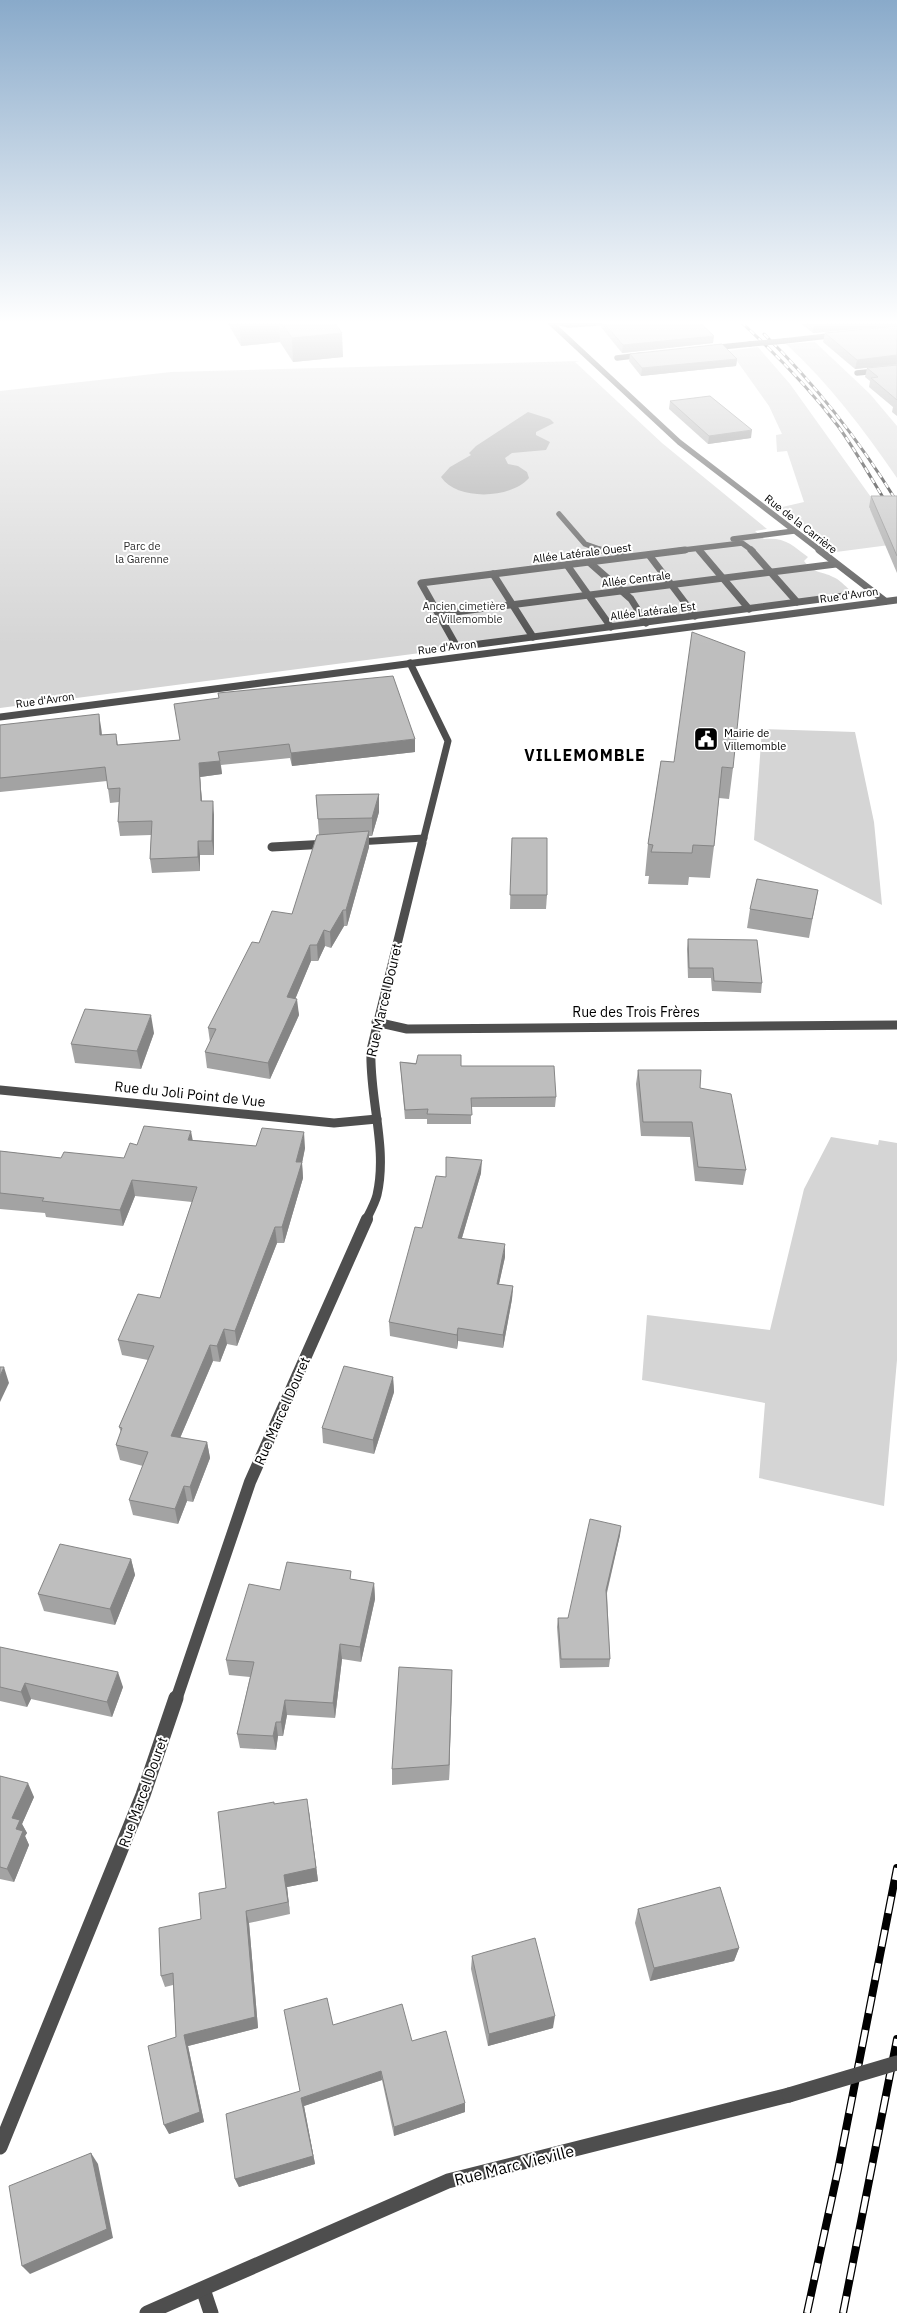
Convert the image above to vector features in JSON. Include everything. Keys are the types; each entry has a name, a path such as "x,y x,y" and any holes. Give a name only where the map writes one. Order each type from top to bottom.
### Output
{"street":[{"name":"Rue de la Carrière","path":"665,430 678,442 885,601"},
{"path":"559,514 582,545 606,553 794,531"},
{"name":"Allée Latérale Ouest","path":"439,614 422,583 746,544 771,572"},
{"path":"698,549 748,609"},
{"path":"649,555 695,616"},
{"path":"589,562 632,600 646,623"},
{"name":"Allée Centrale","path":"439,614 836,564"},
{"path":"567,565 611,627"},
{"path":"771,572 797,602"},
{"path":"492,574 533,637"},
{"name":"Allée Latérale Est","path":"439,614 460,646 844,596"},
{"name":"Rue d'Avron","path":"0,717 897,600"},
{"name":"Rue Marcel Douret","path":"0,2147 144,1795 250,1482 377,1196 381,1151 370,1078 370,1050 448,741 410,663"},
{"path":"348,843 424,838"},
{"path":"272,847 338,843"},
{"name":"Rue des Trois Frères","path":"376,1022 407,1029 897,1025"},
{"name":"Rue du Joli Point de Vue","path":"0,1090 334,1122 377,1119"},
{"name":"Rue Marc Vieville","path":"147,2313 448,2181 789,2095 897,2063"},
{"path":"203,2289 211,2313"}],"green space":[{"name":"Parc de la Garenne","path":"0,430 648,430 767,529 755,531 764,539 777,539 793,546 808,557 804,561 811,568 835,578 850,590 847,597 0,708"},
{"path":"780,430 823,430 878,507 869,508 897,544 836,552 778,508 804,502 787,451 777,452 776,435 782,434"},
{"path":"862,430 897,430 897,478"},
{"path":"762,729 855,732 874,822 882,905 754,840"},
{"path":"831,1137 878,1145 879,1140 897,1143 897,1360 884,1506 759,1478 765,1403 642,1380 647,1315 770,1330 804,1189"}],"shaded area":[{"path":"501,430 540,430 536,432 536,435 550,442 546,450 512,453 505,458 508,464 518,466 527,472 529,478 521,485 510,490 484,494 459,490 449,485 441,477 450,467 471,455 469,453 476,446"}],"building":[{"path":"702,430 752,430 709,436"},
{"path":"871,496 897,496 897,556"},
{"name":"Mairie de Villemomble","path":"692,632 745,652 733,768 722,767 714,846 693,845 692,853 651,852 653,845 648,844 661,761 674,762"},
{"path":"393,676 415,739 291,753 289,744 218,752 220,761 199,763 201,801 213,801 212,841 198,841 198,857 150,859 152,821 118,822 120,788 108,789 105,767 0,778 0,725 99,714 100,735 116,734 117,745 180,740 174,704 219,698 218,693"},
{"path":"379,794 372,818 318,819 316,795"},
{"path":"369,831 346,910 343,910 330,932 324,930 317,945 310,945 287,997 297,999 268,1063 205,1052 216,1029 208,1028 252,942 259,943 272,911 292,914 317,835"},
{"path":"512,838 547,838 547,895 510,895"},
{"path":"757,879 818,890 812,919 750,909"},
{"path":"688,939 757,940 762,983 714,981 713,968 689,968"},
{"path":"85,1009 151,1015 137,1051 71,1044"},
{"path":"418,1055 461,1055 461,1066 554,1066 556,1097 471,1098 472,1115 427,1114 428,1109 405,1110 400,1062 416,1064"},
{"path":"638,1070 701,1070 700,1088 731,1094 746,1170 698,1167 692,1122 643,1122"},
{"path":"144,1126 191,1131 188,1140 256,1146 262,1128 304,1132 296,1162 302,1162 282,1227 275,1227 235,1331 224,1329 217,1346 210,1345 171,1436 207,1442 190,1487 184,1486 175,1509 129,1500 148,1452 116,1445 122,1428 119,1427 154,1346 118,1340 138,1294 160,1298 197,1187 132,1180 120,1210 42,1201 44,1198 0,1193 0,1151 61,1158 64,1152 124,1158 130,1143 137,1145"},
{"path":"446,1157 482,1160 458,1238 505,1244 497,1284 513,1286 503,1335 458,1328 457,1335 389,1322 415,1227 422,1228 436,1176 446,1177"},
{"path":"344,1366 393,1377 373,1440 322,1428"},
{"path":"0,1367 4,1367 0,1376"},
{"path":"590,1519 621,1526 606,1590 610,1659 561,1659 558,1618 568,1618"},
{"path":"60,1544 131,1559 110,1609 38,1594"},
{"path":"287,1562 351,1571 350,1579 374,1583 360,1647 340,1644 333,1703 285,1700 281,1722 276,1722 273,1736 237,1734 254,1662 226,1660 249,1584 280,1590"},
{"path":"0,1647 118,1672 107,1702 25,1683 21,1692 0,1687"},
{"path":"399,1667 452,1670 449,1765 392,1769"},
{"path":"0,1776 28,1783 12,1818 20,1820 16,1829 23,1831 7,1869 0,1867"},
{"path":"307,1799 316,1868 284,1875 288,1902 246,1911 255,2017 184,2035 200,2112 164,2125 148,2046 176,2037 173,1973 161,1976 159,1928 201,1919 199,1893 226,1888 218,1812 274,1802 274,1804"},
{"path":"720,1887 739,1948 654,1968 638,1909"},
{"path":"535,1938 555,2016 489,2034 472,1956"},
{"path":"327,1998 333,2025 402,2004 412,2041 446,2031 465,2103 394,2127 381,2071 301,2098 313,2156 235,2179 226,2114 300,2091 284,2010"},
{"path":"91,2153 107,2229 22,2266 9,2186"}],"railway":[{"path":"841,430 887,504"},
{"path":"848,430 897,502"},
{"path":"807,2313 838,2170 897,1868"},
{"path":"843,2313 897,2039"}],"place":[{"name":"Mairie de Villemomble","path":"706,739"}],"district":[{"name":"VILLEMOMBLE","path":"585,755"}],"park label":[{"name":"Ancien cimetière de Villemomble","path":"464,612"}]}
